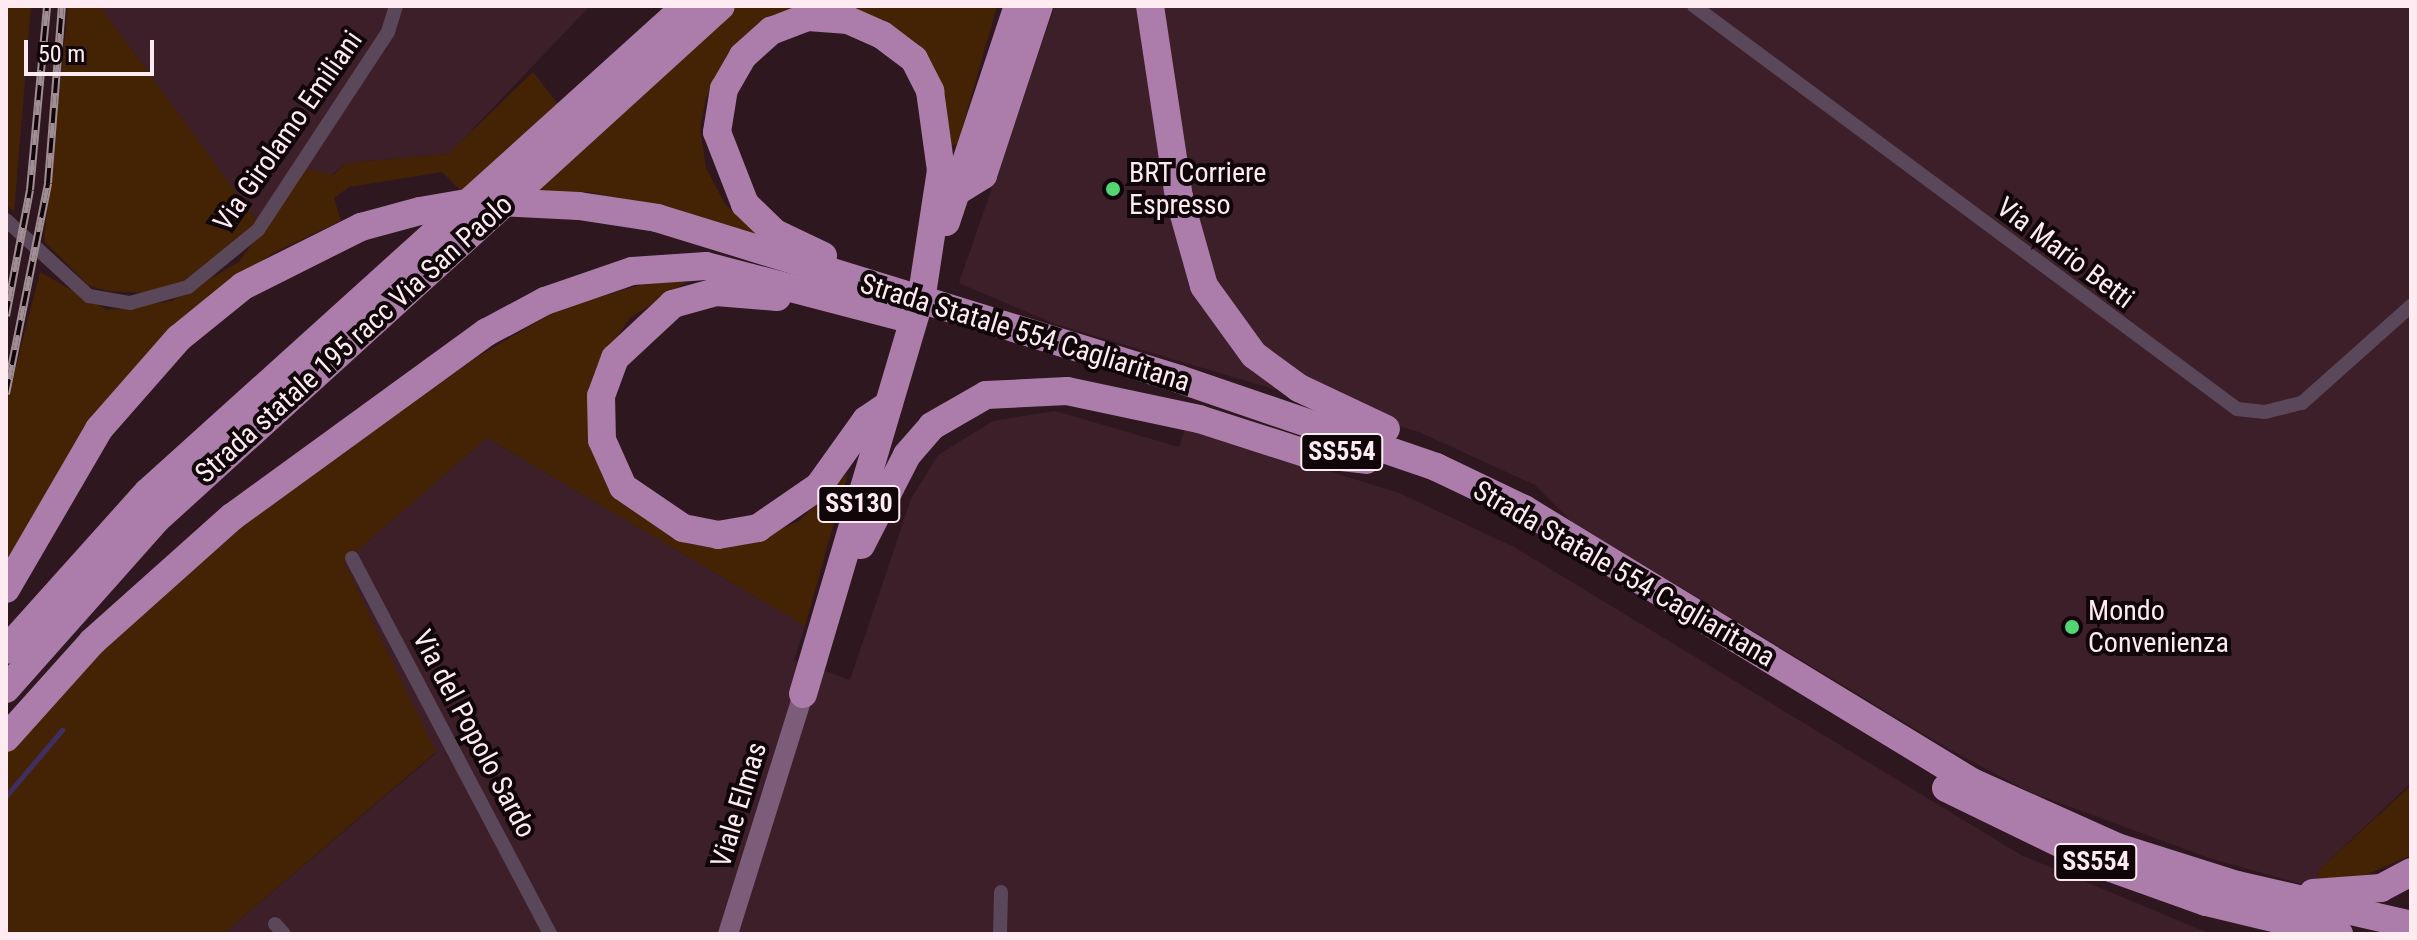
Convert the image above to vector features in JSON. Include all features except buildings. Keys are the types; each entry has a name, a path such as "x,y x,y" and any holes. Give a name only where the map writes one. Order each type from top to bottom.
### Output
{"highway":[{"name":"Strada statale 195 racc Via San Paolo","path":"6,650 148,492 517,163 686,6"},
{"name":"Strada statale 195 racc Via San Paolo","path":"6,689 157,519 721,6"},
{"path":"934,238 956,192 1018,6"},
{"path":"956,192 983,175 1039,6"},
{"path":"1150,6 1190,246 1225,322 1254,355 1299,388 1477,469 1524,509"},
{"path":"861,284 845,264 775,233 745,204 728,171 717,132 724,89 743,56 771,31 808,17 848,20 914,59 941,133 934,238"},
{"path":"6,589 99,429 179,338 243,286 361,227 478,201 531,201 657,218 765,265"},
{"name":"SS130","path":"803,694 922,294 934,238"},
{"path":"6,738 92,642 232,517 487,332 545,301 632,271 765,265"},
{"name":"Strada Statale 554 Cagliaritana","path":"765,265 861,284 1355,436 1524,509 1972,782 2117,847 2237,885 2411,925"},
{"name":"Strada Statale 554 Cagliaritana","path":"765,265 888,312 1367,460 1494,514 2030,833 2206,902 2339,934"},
{"path":"888,312 863,320 752,290 673,304 615,358 601,396 602,440 623,487 652,514 718,535 758,528 789,512 843,462 866,420 888,405"},
{"path":"831,603 907,455 944,416 986,395 1067,391 1199,419 1305,453 1367,460"},
{"path":"2237,885 2339,895 2381,888 2411,872"}],"main road":[{"name":"Viale Elmas","path":"728,934 803,694"}],"street":[{"name":"Via Girolamo Emiliani","path":"9,223 77,290 118,302 151,300 211,274 258,230 388,32 396,6"},
{"name":"Via Mario Betti","path":"1694,6 2237,409 2265,412 2302,403 2411,306"},
{"name":"Via del Popolo Sardo","path":"352,558 550,934"},
{"path":"1000,934 1001,892"}],"shaded area":[{"path":"6,6 31,6 14,212 6,204"},
{"path":"68,6 100,6 257,221 194,278 146,293 107,291 88,285 44,241"},
{"path":"100,6 590,6 449,154 346,163 264,231"},
{"path":"737,6 997,6 958,144 950,146 944,99 843,8 725,60 706,98 700,128 706,168 725,204 761,237 590,192 461,191 442,172 349,187 334,198 341,221 273,253 214,294 6,574 6,406 40,272 107,310 172,301 239,262 306,169 333,175 346,163 448,154 533,72 558,104 490,164 583,147"},
{"path":"1055,6 2411,6 2411,783 2319,870 2316,888 2209,858 2030,792 1947,748 1572,522 1535,485 1419,432 1055,324 959,283"},
{"path":"651,282 687,282 630,318 604,356 611,479 740,544 798,522 848,473 805,626 487,438 344,562 436,752 223,934 6,932 6,750 52,696 214,546 477,357 559,309"},
{"path":"1055,411 1179,447 1186,427 1399,493 1514,547 2021,855 2211,934 223,934 436,753 344,562 487,438 805,626 794,660 850,680 911,499 938,455 993,421"},
{"path":"2411,785 2411,855 2350,882 2317,884 2319,870"}],"waterway":[{"path":"6,796 62,730"}],"railway":[{"path":"6,316 30,190 47,6"},
{"path":"6,394 48,183 62,6"}],"place":[{"name":"BRT Corriere Espresso","path":"1113,189"},
{"name":"Mondo Convenienza","path":"2072,627"}]}
